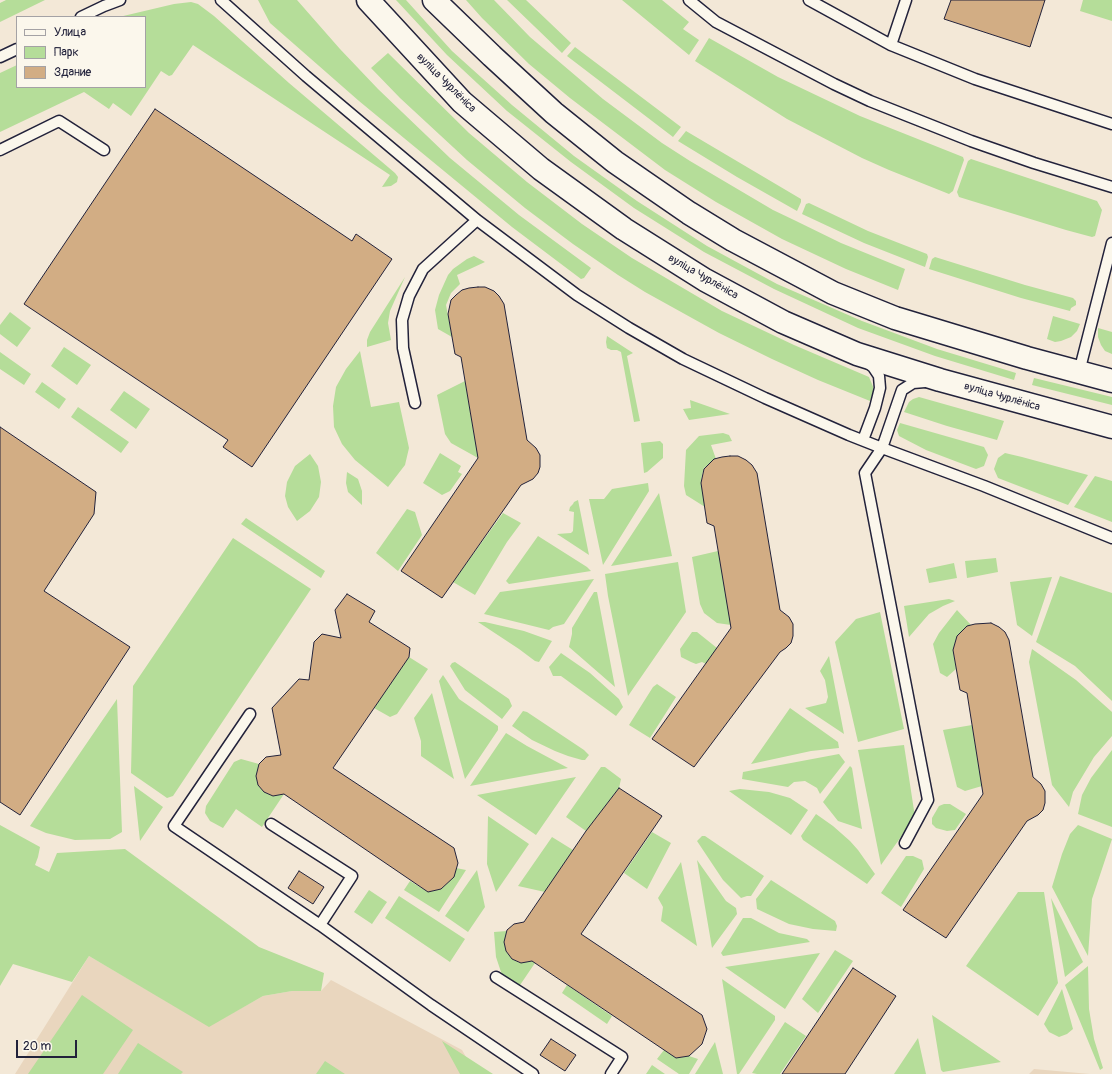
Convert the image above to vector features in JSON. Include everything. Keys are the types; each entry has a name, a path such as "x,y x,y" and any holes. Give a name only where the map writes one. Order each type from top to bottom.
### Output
{"main road":[{"name":"вуліца Чурлёніса","path":"368,0 462,102 541,169 611,220 705,280 783,322 857,354 940,380 1112,427"},
{"path":"434,0 554,113 609,157 689,213 733,240 833,292 895,318 1079,372 1112,380"}],"lane":[{"path":"83,16 120,0"},
{"path":"221,0 312,81 477,220 577,295 629,328 683,359 765,398 882,448 984,486 1112,538"},
{"path":"689,0 716,22 834,84 870,101 1013,156 1112,187"},
{"path":"809,0 891,45 975,79 1112,124"},
{"path":"891,45 906,0"},
{"path":"0,57 16,49"},
{"path":"0,150 59,121 104,150"},
{"path":"415,403 403,348 402,320 409,296 423,269 477,220"},
{"path":"1079,372 1112,243"},
{"path":"857,354 873,367 879,376 880,388 877,403 863,440"},
{"path":"905,843 928,800 865,473 882,448 902,390 913,383 940,380"},
{"path":"250,714 174,826 320,924 431,1005 533,1074"},
{"path":"271,824 352,876 320,924"},
{"path":"496,977 622,1056 611,1074"}],"shaded area":[{"path":"89,956 209,1026 263,996 292,991 321,991 331,980 462,1050 476,1074 15,1074"},
{"path":"1034,1069 1090,1074 1029,1074"}],"green space":[{"path":"6,0 45,0 0,22 0,3"},
{"path":"258,0 297,0 378,89 450,158 519,215 591,268 584,278 581,279 512,227 359,101 270,23"},
{"path":"396,0 406,0 452,51 512,105 574,156 637,201 707,246 777,284 862,321 937,349 1016,373 1014,380 935,356 858,328 774,289 704,252 634,208 571,162 507,111 447,55"},
{"path":"466,0 494,0 530,37 603,99 662,143 690,161 773,210 841,243 905,269 898,290 846,269 782,239 716,202 665,170 570,98 529,64 482,18"},
{"path":"507,0 526,0 571,43 562,53"},
{"path":"622,0 662,0 689,22 683,29 699,40 689,55"},
{"path":"1083,0 1112,0 1112,21 1080,11"},
{"path":"191,2 198,4 214,16 289,83 395,173 398,177 397,182 391,186 382,187 390,175 193,45 172,75 169,76 161,71 131,116 113,103 109,109 84,92 0,132 0,73 16,65 16,88 146,88 146,16 123,16 174,4"},
{"path":"709,38 778,77 860,116 963,157 964,160 953,191 949,194 889,170 862,158 787,119 695,61"},
{"path":"575,47 681,127 673,137 567,56"},
{"path":"388,53 469,133 527,182 582,224 632,258 722,311 794,345 869,377 874,389 870,401 818,380 719,333 645,292 573,244 525,208 467,160 400,98 371,68"},
{"path":"686,131 801,199 797,211 678,141"},
{"path":"971,159 1097,201 1102,210 1095,236 1092,237 1066,230 959,197 957,192 968,161"},
{"path":"809,203 868,231 927,254 928,257 925,267 864,243 802,214 806,204"},
{"path":"474,256 485,262 457,275 460,284 451,293 446,305 452,337 438,329 435,310 439,295 448,275 453,269"},
{"path":"935,257 1025,285 1073,298 1076,301 1076,305 1071,308 1070,311 1021,298 929,269 932,259"},
{"path":"405,277 390,311 388,323 391,340 367,347 367,340 370,332"},
{"path":"10,312 31,328 17,347 0,334 0,325"},
{"path":"1053,316 1080,324 1077,331 1071,337 1061,341 1055,342 1047,339"},
{"path":"1098,328 1112,332 1112,354 1105,351 1101,345 1098,337"},
{"path":"607,336 633,353 627,356 640,421 634,422 621,352 607,348"},
{"path":"64,347 91,365 77,385 51,366"},
{"path":"360,351 371,407 399,402 409,448 405,465 388,487 355,460 342,444 334,427 333,406 336,387 346,369"},
{"path":"0,352 31,374 24,385 0,369"},
{"path":"1034,378 1112,397 1112,405 1032,385"},
{"path":"465,381 478,458 451,443 445,434 437,395"},
{"path":"42,382 66,399 59,409 35,392"},
{"path":"124,391 150,409 136,429 110,410"},
{"path":"919,397 1004,421 997,440 904,412 909,402"},
{"path":"690,400 730,414 689,420 683,409 691,408"},
{"path":"78,407 129,442 121,453 71,417"},
{"path":"900,423 984,447 988,455 984,466 976,469 926,450 899,436 897,430"},
{"path":"723,433 729,435 732,441 711,445 716,459 704,468 702,475 701,483 705,507 686,495 684,486 686,450 699,436"},
{"path":"660,441 663,444 663,458 644,473 641,443"},
{"path":"440,453 461,466 458,472 462,474 450,491 442,495 423,483"},
{"path":"1005,453 1088,475 1068,505 998,478 994,469 998,458"},
{"path":"310,454 318,466 321,482 319,497 310,511 297,521 288,507 285,496 287,482 295,466"},
{"path":"347,472 358,479 362,491 362,505 348,492 346,483"},
{"path":"1095,476 1112,481 1112,522 1074,507"},
{"path":"648,483 649,491 603,565 589,499 604,499 612,489"},
{"path":"659,493 672,556 611,566"},
{"path":"578,500 589,555 557,534 571,533 573,531 574,512 569,511 574,502"},
{"path":"407,509 415,512 422,535 398,571 376,553"},
{"path":"503,513 521,523 507,542 475,595 453,582"},
{"path":"246,518 325,571 321,578 241,524"},
{"path":"538,536 591,571 509,584 506,581"},
{"path":"233,538 311,589 173,796 167,798 131,773 133,686"},
{"path":"718,551 731,625 717,623 704,613 700,604 692,557"},
{"path":"996,558 998,572 967,578 965,561"},
{"path":"678,562 686,612 628,696 605,574"},
{"path":"954,563 957,578 929,583 926,569"},
{"path":"1060,576 1112,593 1112,701 1075,666 1036,642"},
{"path":"1052,577 1032,636 1017,625 1010,582"},
{"path":"594,579 564,624 553,627 549,630 484,614 500,592"},
{"path":"594,592 597,592 615,687 569,647 572,628"},
{"path":"949,599 955,601 929,614 909,637 904,606"},
{"path":"957,610 971,625 967,626 957,636 953,650 956,669 947,677 940,673 933,644 939,633"},
{"path":"880,612 904,729 858,742 835,642 856,619"},
{"path":"478,622 485,622 524,631 552,641 539,662 535,661"},
{"path":"692,632 697,632 717,648 706,664 702,662 696,664 681,657 680,649"},
{"path":"1032,649 1076,680 1112,712 1112,736 1094,757 1073,792 1069,807 1052,785 1029,662"},
{"path":"561,653 590,673 619,699 623,707 616,716 561,676 553,676 549,667"},
{"path":"829,656 844,734 805,708 826,703 828,697 825,680 820,671"},
{"path":"409,657 428,669 397,714 390,717 374,708"},
{"path":"455,662 509,699 512,706 502,719 465,690 450,666"},
{"path":"443,675 459,699 498,726 498,730 465,779 439,681"},
{"path":"657,684 676,697 650,738 629,725 653,687"},
{"path":"432,693 454,779 421,756 421,741 414,718"},
{"path":"117,699 122,832 110,839 75,840 46,833 30,826"},
{"path":"790,708 838,742 839,748 811,751 751,764"},
{"path":"523,711 527,712 584,750 589,755 585,760 582,760 555,751 532,740 512,726"},
{"path":"972,725 982,786 965,791 957,787 943,730"},
{"path":"506,733 527,746 568,768 470,786"},
{"path":"904,745 915,817 881,865 858,750"},
{"path":"1112,750 1112,827 1078,814 1082,795 1091,778"},
{"path":"839,754 845,762 820,794 817,788 805,781 794,782 788,787 742,779 743,772"},
{"path":"241,759 259,764 256,776 258,785 264,792 273,796 284,794 262,827 236,809 223,828 210,821 205,813 206,806 234,762"},
{"path":"850,766 852,768 862,829 838,821 823,802"},
{"path":"601,767 605,767 621,779 619,788 586,831 566,817"},
{"path":"576,777 536,835 477,795"},
{"path":"134,786 163,807 140,841"},
{"path":"740,789 769,792 790,798 808,810 791,835 729,791"},
{"path":"950,804 966,814 955,830 947,831 936,828 932,824 932,818 939,806"},
{"path":"816,814 833,826 858,850 875,874 867,884 803,840 801,836"},
{"path":"488,816 529,844 496,892 487,864"},
{"path":"0,825 40,847 35,865 49,872 57,853 125,849 259,947 324,973 321,991 292,991 263,996 209,1027 89,956 72,982 13,964 0,986"},
{"path":"1078,825 1112,839 1092,899 1088,956 1052,887 1070,834"},
{"path":"652,832 671,843 647,889 624,873"},
{"path":"702,836 705,836 764,876 751,896 741,898 723,880 697,841"},
{"path":"552,837 573,850 545,892 518,886"},
{"path":"906,856 913,856 922,860 924,869 901,907 881,893"},
{"path":"697,860 726,901 736,908 737,914 712,948"},
{"path":"681,862 697,946 661,921 663,907 658,898"},
{"path":"456,868 466,870 439,912 404,890 410,881 428,892 441,889 454,877"},
{"path":"477,870 485,907 468,932 445,916"},
{"path":"771,880 835,921 837,926 836,931 813,929 789,924 757,909 756,899"},
{"path":"369,890 387,902 372,924 354,912"},
{"path":"1018,892 1044,892 1058,983 1038,1016 966,966"},
{"path":"399,896 465,939 450,962 385,918"},
{"path":"1051,898 1083,962 1065,977"},
{"path":"743,918 751,918 779,933 807,939 810,942 723,956 721,953"},
{"path":"507,931 504,942 506,951 512,959 520,963 532,961 535,963 518,988 502,975 496,957 494,932"},
{"path":"835,950 853,961 818,1013 802,999"},
{"path":"820,953 785,1009 725,967"},
{"path":"1088,966 1089,1009 1094,1039 1103,1068 1100,1070 1065,985"},
{"path":"722,979 775,1016 775,1020 739,1074 737,1074"},
{"path":"567,985 612,1016 607,1024 562,993"},
{"path":"1062,989 1073,1029 1067,1034 1059,1037 1049,1032 1044,1024"},
{"path":"82,995 133,1030 103,1074 28,1074"},
{"path":"932,1015 1001,1062 943,1072 941,1070"},
{"path":"785,1022 806,1036 780,1074 752,1073"},
{"path":"918,1038 926,1074 894,1074"},
{"path":"442,1041 493,1074 460,1074"},
{"path":"715,1042 723,1074 695,1074"},
{"path":"138,1043 183,1072 181,1074 118,1074"},
{"path":"664,1050 676,1058 689,1056 698,1059 689,1074 679,1074 657,1059"},
{"path":"325,1061 345,1074 316,1074"},
{"path":"652,1065 665,1074 646,1074"}],"building":[{"path":"951,0 1045,0 1030,47 944,19"},
{"path":"155,109 352,241 356,234 392,259 252,467 223,447 228,440 24,304"},
{"path":"485,287 494,291 504,304 527,440 536,448 540,455 540,467 538,473 533,479 521,485 442,598 401,571 478,458 461,357 455,354 448,314 451,300 456,295 462,290"},
{"path":"0,427 96,492 94,514 44,591 130,647 20,815 0,802"},
{"path":"738,456 746,460 752,465 757,473 780,610 789,617 793,624 793,636 791,643 780,652 694,767 652,739 731,628 714,526 707,523 701,483 704,469 714,459"},
{"path":"347,594 375,611 369,622 410,648 409,657 333,768 454,848 458,863 454,877 441,889 428,892 284,794 273,796 264,792 258,785 256,776 259,764 266,757 281,755 272,708 299,679 309,680 314,642 322,634 341,638 335,610"},
{"path":"991,623 1005,632 1009,640 1033,777 1041,784 1045,791 1045,803 1043,810 1038,815 1027,821 946,938 903,910 983,794 967,693 960,690 953,650 957,636 967,626"},
{"path":"619,788 662,816 581,934 702,1015 707,1029 702,1044 689,1056 676,1058 532,961 521,963 512,959 506,951 504,942 507,930 514,924 524,922 586,831"},
{"path":"299,871 324,887 313,904 288,888"},
{"path":"853,968 896,996 845,1074 782,1074"},
{"path":"551,1039 576,1055 565,1071 540,1055"}]}
